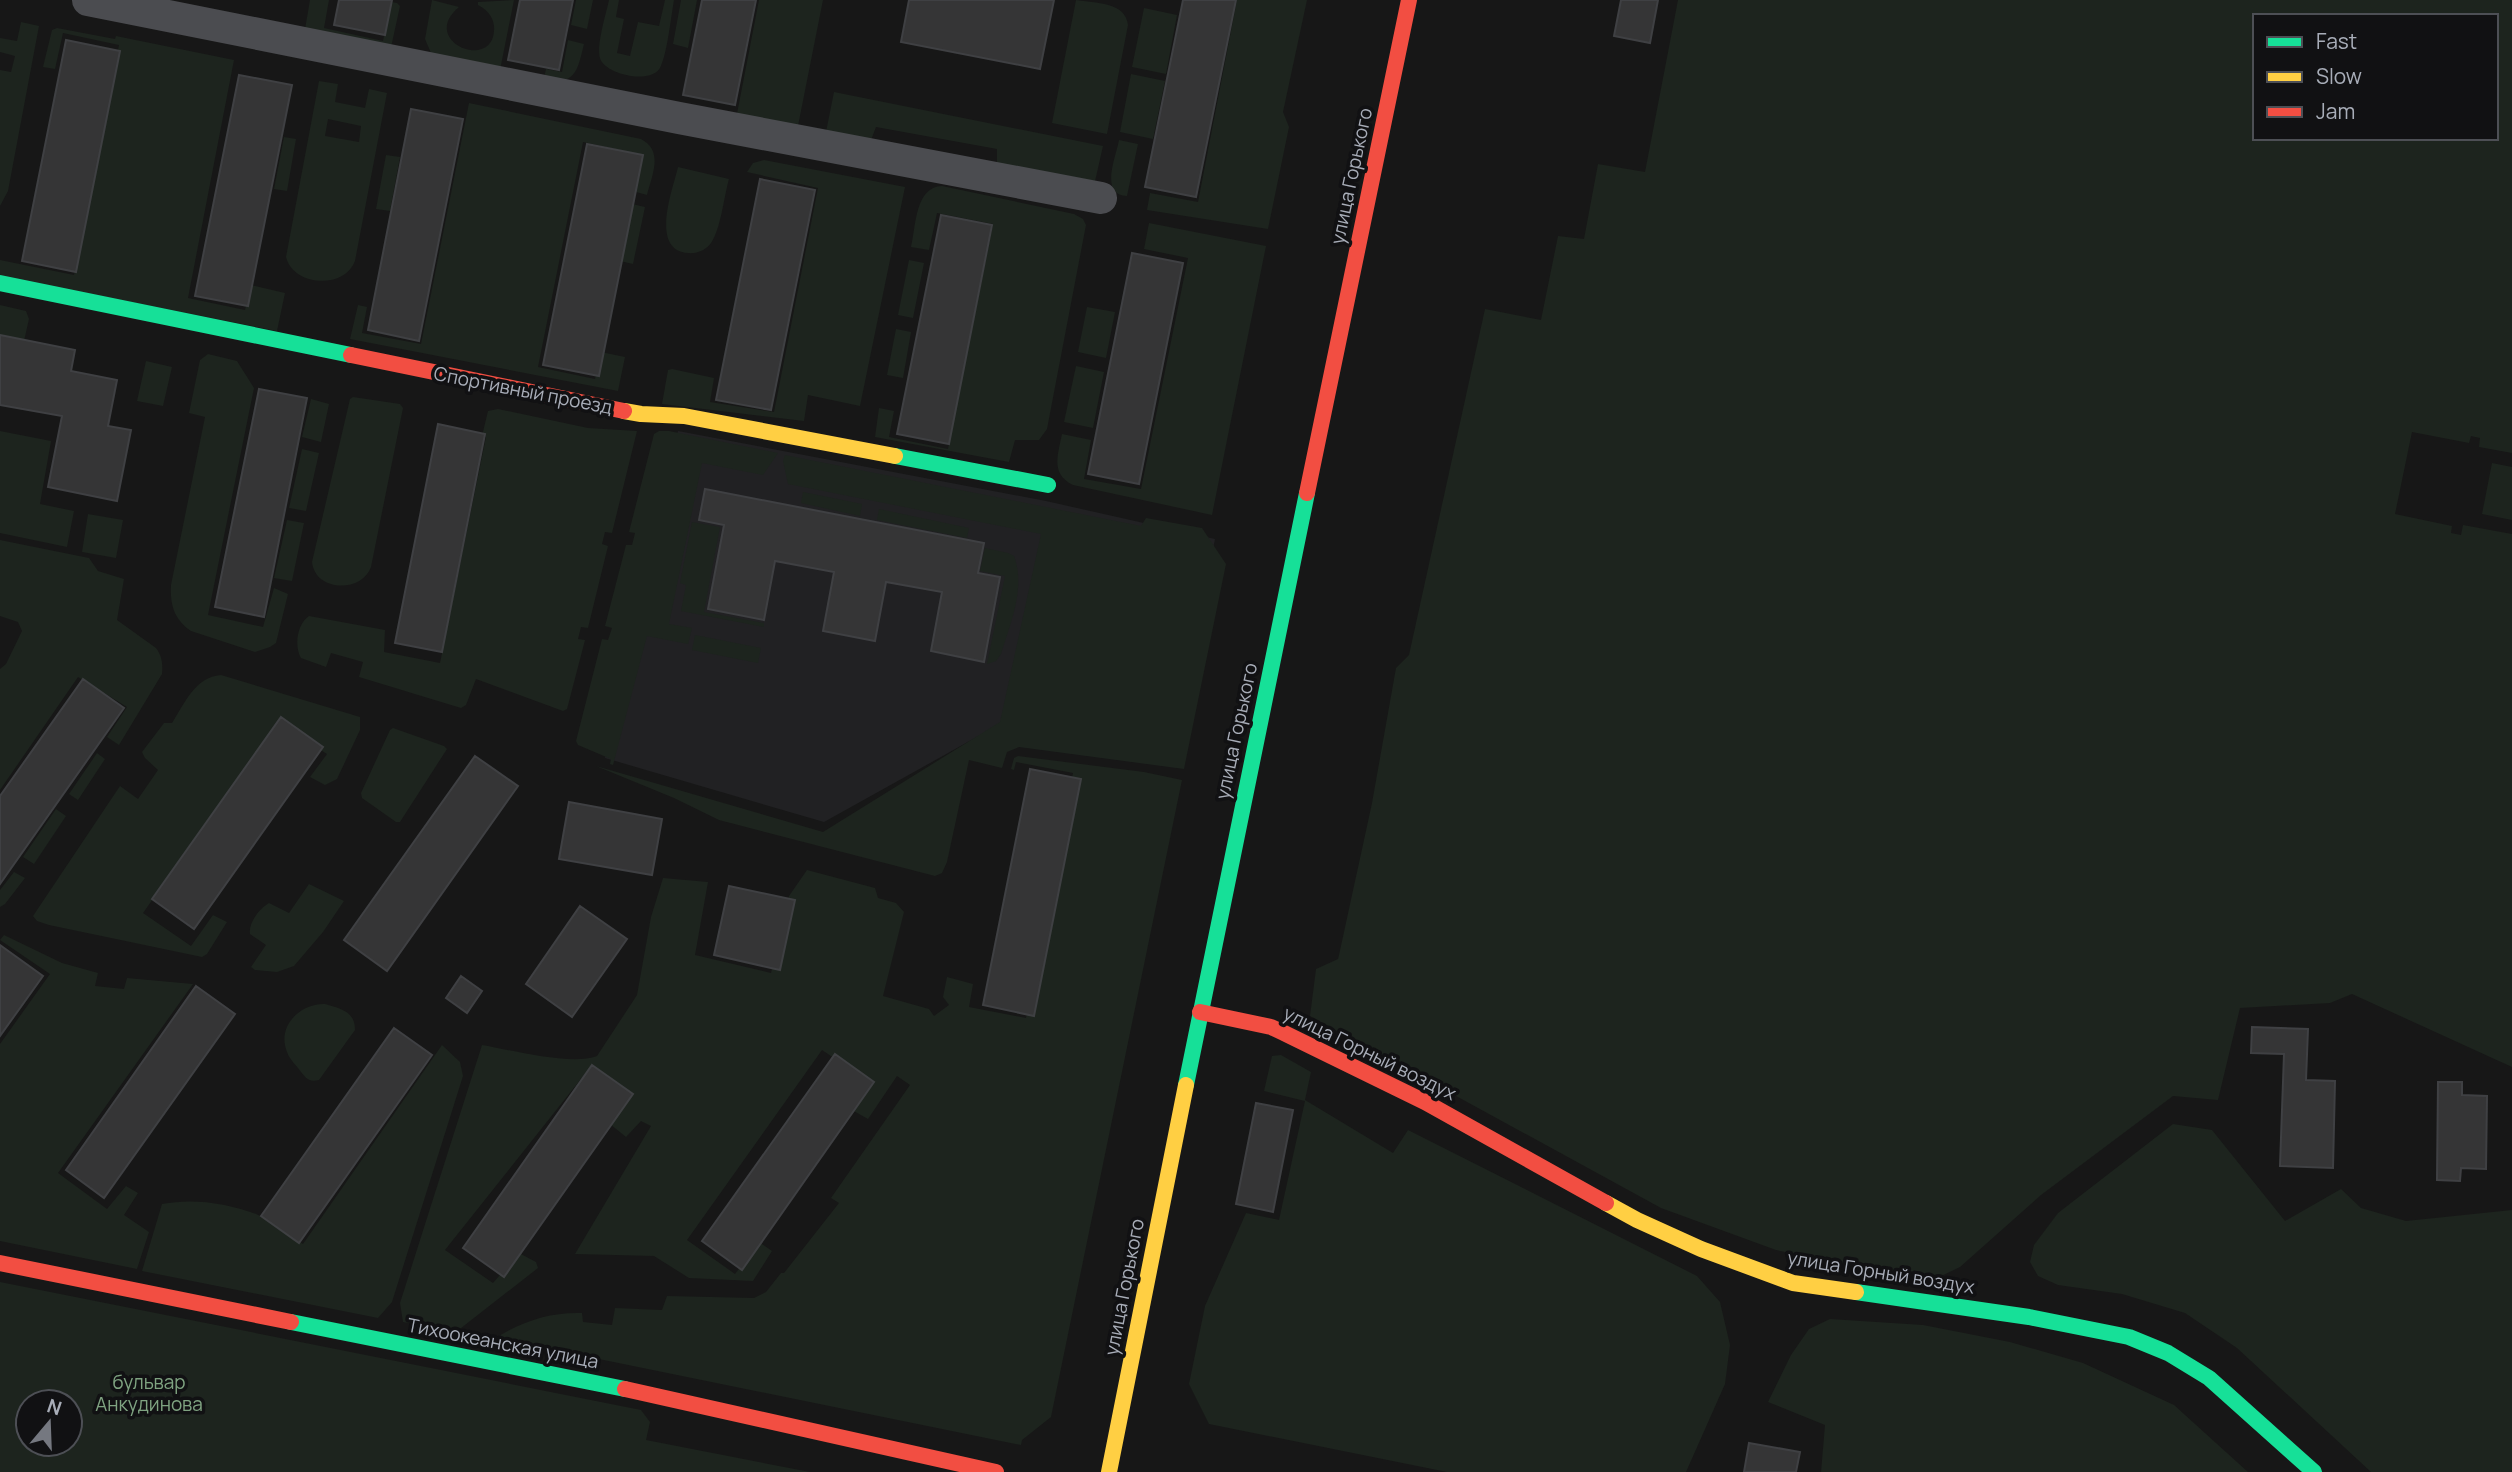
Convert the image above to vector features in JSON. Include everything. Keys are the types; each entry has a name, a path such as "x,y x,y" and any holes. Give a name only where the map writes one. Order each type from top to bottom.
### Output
{"street":[{"path":"88,0 679,118 1101,198"},
{"name":"улица Горького","path":"1109,1472 1200,1012 1409,0"},
{"name":"Спортивный проезд","path":"0,284 628,411 684,416 1048,485"},
{"name":"улица Горный воздух","path":"1200,1012 1278,1030 1425,1102 1637,1220 1701,1249 1793,1283 2043,1319 2129,1337 2168,1353 2209,1378 2314,1472"},
{"name":"Тихоокеанская улица","path":"0,1262 655,1395 996,1472"}],"shaded area":[{"path":"678,431 1046,501 1215,539 1176,743 1020,713 824,822 605,758"}],"green space":[{"path":"310,0 329,0 324,28 383,41 391,2 397,3 400,6 391,45 304,35"},
{"path":"432,0 459,7 449,20 447,31 452,41 462,48 473,50 484,48 492,40 494,26 491,16 478,2 514,0 500,70 431,53 425,39"},
{"path":"576,0 593,0 587,29 571,25"},
{"path":"609,0 619,0 616,17 624,19 617,53 630,56 638,22 659,26 665,0 674,0 665,54 655,73 638,77 618,73 603,64 599,46"},
{"path":"681,0 697,0 688,48 673,44"},
{"path":"759,0 823,0 796,136 735,124"},
{"path":"1076,0 1116,8 1126,17 1128,25 1107,134 1052,123"},
{"path":"1237,0 1307,0 1283,112 1289,127 1268,229 1147,210 1150,193 1198,202"},
{"path":"1678,0 2512,0 2512,453 2479,447 2480,438 2471,436 2469,443 2412,432 2395,514 2452,526 2451,533 2461,535 2463,525 2512,534 2512,1067 2352,994 2330,1003 2240,1008 2218,1100 2173,1096 2041,1195 1960,1267 1933,1280 1885,1273 1776,1250 1661,1208 1310,1016 1316,969 1338,959 1339,955 1372,803 1396,668 1409,655 1485,309 1541,320 1558,236 1584,239 1598,164 1645,172"},
{"path":"1144,8 1177,15 1166,74 1132,67"},
{"path":"21,22 39,26 8,191 0,206 0,70 11,72 15,56 0,52 0,38 17,41"},
{"path":"57,28 115,39 116,36 234,60 188,298 245,310 251,285 285,293 277,331 0,276 0,260 74,275 119,45 63,33 55,69 43,67 52,30"},
{"path":"568,40 584,44 576,70 568,79 542,87 546,69 562,72"},
{"path":"1131,74 1165,81 1153,139 1120,132"},
{"path":"319,81 338,84 335,102 365,108 369,89 387,93 355,261 341,277 319,281 298,274 286,257","holes":["328,119 361,126 359,142 325,136"]},
{"path":"834,92 1103,146 1095,181 997,163 997,149 876,127 871,140 825,137"},
{"path":"469,103 641,139 652,150 654,164 647,195 636,192 643,155 583,142 538,367 595,379 601,352 625,357 618,391 350,339 358,305 367,307 362,333 421,344"},
{"path":"284,137 296,139 287,191 274,189"},
{"path":"1119,140 1138,144 1127,196 1118,194 1111,182"},
{"path":"386,155 400,157 390,211 376,209"},
{"path":"764,160 905,187 860,406 808,395 804,421 662,404 668,370 672,369 714,378 710,402 774,412 818,188 747,172 753,163"},
{"path":"678,167 729,179 714,237 707,248 695,253 676,249 669,241 666,230 666,217"},
{"path":"942,186 1074,214 1083,219 1086,225 1047,429 1039,440 1015,440 1009,462 875,437 879,408 894,411 889,437 948,449 993,224 937,213 929,250 911,247 922,200 933,188"},
{"path":"632,204 645,207 633,264 620,261"},
{"path":"1149,223 1266,246 1212,515 1073,485 1058,469 1062,434 1091,440 1084,479 1141,489 1188,258 1144,249"},
{"path":"909,260 924,263 913,318 898,315"},
{"path":"0,305 26,311 29,319 24,341 0,336"},
{"path":"1087,307 1115,312 1106,358 1078,352"},
{"path":"896,329 911,332 903,378 887,375"},
{"path":"208,354 237,361 254,388 208,615 263,627 274,588 288,594 276,643 255,652 191,631 177,616 171,599 171,585 205,417 189,413 200,360"},
{"path":"146,361 172,367 163,406 137,401"},
{"path":"1076,366 1104,372 1093,428 1064,422"},
{"path":"353,397 400,404 403,408 371,567 358,581 339,586 321,579 312,562 350,399"},
{"path":"311,399 329,404 321,442 302,437"},
{"path":"498,409 588,428 637,431 612,533 605,532 602,544 608,546 588,628 581,627 578,639 585,640 567,709 563,711 476,679 466,705 461,708 359,677 363,662 331,653 326,667 301,658 298,636 302,624 309,616 385,630 384,652 440,663 486,437 482,436 488,411"},
{"path":"0,431 51,441 40,504 74,511 67,547 0,533"},
{"path":"659,431 778,453 763,475 702,463 669,624 692,628 688,644 647,636 613,765 610,764 611,759 578,745 576,741 602,639 608,640 612,628 605,626 626,545 632,545 635,533 629,532 654,434"},
{"path":"302,449 319,453 306,511 289,508"},
{"path":"785,455 1141,526 1146,518 1202,528 1226,564 1184,769 1019,747 1007,752 1002,768 969,760 947,862 942,873 935,876 719,820 596,766 823,832 1000,722 1041,534 788,484 783,461"},
{"path":"2492,463 2512,467 2512,520 2482,514"},
{"path":"803,492 862,504 860,516 801,503"},
{"path":"879,509 969,528 967,538 877,520"},
{"path":"88,514 123,520 116,558 82,552"},
{"path":"287,520 304,523 292,581 274,578"},
{"path":"692,522 720,527 704,612 764,623 764,627 681,611 686,585 680,583"},
{"path":"0,540 89,558 98,571 124,579 117,620 156,648 161,657 162,674 119,745 107,737 127,707 78,677 0,790 0,669 6,664 22,631 18,622 0,616"},
{"path":"985,548 1014,556 1018,581 1015,606 1001,654 996,661 987,664 1005,576 980,571"},
{"path":"695,635 761,648 758,663 692,650"},
{"path":"221,675 360,717 360,730 337,779 325,785 310,777 327,754 278,723 143,913 191,946 213,915 227,922 207,954 202,957 37,921 33,916 120,786 138,799 158,770 142,752 164,723 172,723 197,686"},
{"path":"393,728 447,749 400,822 396,822 362,798 361,793"},
{"path":"97,753 105,759 78,800 69,794"},
{"path":"1018,756 1144,772 1182,780 1051,1417 1022,1440 1021,1445 594,1358 587,1360 491,1341 513,1328 546,1316 582,1313 583,1322 612,1325 615,1308 662,1310 667,1296 754,1298 766,1292 839,1203 831,1198 910,1085 897,1076 868,1119 852,1110 871,1083 822,1050 687,1240 735,1274 759,1242 772,1251 753,1281 689,1278 654,1256 575,1254 651,1126 641,1121 626,1137 610,1124 630,1093 592,1065 445,1250 493,1283 519,1253 536,1262 538,1268 456,1332 403,1322 400,1303 482,1045 557,1058 586,1059 597,1056 637,995 651,917 663,878 708,882 695,955 771,973 789,896 807,870 875,888 878,898 896,903 904,912 883,996 929,1009 934,1016 949,1005 943,997 947,977 973,984 969,1007 1026,1018 1073,773 1016,762 1014,770 1011,769 1014,758"},
{"path":"56,809 66,816 34,864 23,857"},
{"path":"14,872 25,878 0,907 0,890"},
{"path":"309,884 344,901 323,932 294,966 277,972 255,970 251,967 266,945 250,934 255,916 269,903 289,913"},
{"path":"4,935 62,963 98,973 95,986 124,989 127,978 193,984 58,1173 107,1209 126,1186 138,1193 124,1215 149,1232 137,1269 0,1241 0,1044 50,974 0,940"},
{"path":"325,1004 342,1009 350,1015 355,1030 319,1080 312,1081 305,1077 288,1054 284,1040 285,1031 300,1011"},
{"path":"442,1045 460,1062 463,1076 392,1302 378,1318 142,1271 162,1204 197,1202 245,1210 268,1220 303,1244"},
{"path":"1281,1055 1311,1072 1305,1100 1393,1153 1408,1130 1697,1276 1720,1302 1730,1345 1725,1384 1686,1472 1447,1472 1209,1424 1189,1384 1205,1306 1246,1213 1279,1220 1305,1101 1264,1091 1272,1056"},
{"path":"2173,1124 2212,1130 2285,1221 2341,1189 2361,1208 2406,1221 2512,1210 2512,1472 2371,1472 2237,1348 2185,1313 2122,1294 2058,1285 2038,1276 2030,1262 2034,1245 2058,1213"},
{"name":"бульвар Анкудинова","path":"0,1282 641,1410 650,1422 646,1440 810,1472 0,1472"},
{"path":"1830,1319 1923,1325 2010,1342 2083,1363 2174,1405 2248,1472 1821,1472 1825,1425 1768,1402 1791,1355 1809,1329"}],"building":[{"path":"339,0 392,0 385,35 334,25"},
{"path":"520,0 573,0 559,70 508,60"},
{"path":"702,0 756,0 735,105 683,95"},
{"path":"909,0 1054,0 1040,69 901,42"},
{"path":"1183,0 1236,0 1196,197 1145,187"},
{"path":"1621,0 1658,0 1650,43 1614,36"},
{"path":"66,40 120,51 76,272 22,261"},
{"path":"239,75 292,85 248,306 195,296"},
{"path":"411,109 463,119 419,341 368,330"},
{"path":"587,144 643,155 599,376 543,365"},
{"path":"760,179 815,190 771,410 716,400"},
{"path":"941,215 992,225 949,444 897,434"},
{"path":"1132,253 1183,263 1139,484 1088,474"},
{"path":"0,335 75,350 71,371 117,380 108,426 131,430 117,501 48,487 62,416 0,405"},
{"path":"259,389 307,398 264,617 215,607"},
{"path":"438,424 485,434 442,652 395,643"},
{"path":"705,489 984,543 978,573 1000,577 984,662 931,651 942,592 886,582 875,641 823,631 834,572 775,561 764,620 708,609 724,525 699,520"},
{"path":"83,679 124,708 0,884 0,796"},
{"path":"281,717 323,747 194,929 152,899"},
{"path":"475,756 518,786 387,971 344,940"},
{"path":"1030,769 1081,779 1034,1016 983,1005"},
{"path":"569,802 662,819 652,875 559,859"},
{"path":"729,886 795,900 780,970 714,955"},
{"path":"580,906 627,939 572,1017 526,984"},
{"path":"0,945 43,976 0,1036"},
{"path":"461,976 482,991 467,1013 446,998"},
{"path":"196,986 235,1014 104,1198 66,1170"},
{"path":"2252,1027 2308,1029 2306,1080 2335,1081 2333,1168 2280,1166 2284,1054 2251,1053"},
{"path":"394,1028 432,1055 299,1243 261,1216"},
{"path":"835,1054 874,1082 742,1270 702,1241"},
{"path":"592,1065 633,1094 504,1277 463,1248"},
{"path":"2438,1082 2462,1082 2462,1095 2487,1096 2486,1169 2461,1168 2460,1181 2437,1180"},
{"path":"1256,1103 1293,1110 1273,1212 1236,1204"},
{"path":"1749,1443 1800,1452 1796,1472 1744,1472"}],"traffic: fast":[{"path":"0,283 351,355"},
{"path":"895,456 1048,485"},
{"path":"1186,1085 1307,493"},
{"path":"1856,1292 2029,1317 2129,1337 2168,1353 2209,1378 2314,1472"},
{"path":"291,1322 625,1389"}],"traffic: slow":[{"path":"624,411 684,416 895,456"},
{"path":"1109,1472 1186,1085"},
{"path":"1606,1203 1701,1249 1793,1283 1856,1292"}],"traffic: jam":[{"path":"1307,493 1409,0"},
{"path":"351,355 624,411"},
{"path":"1200,1012 1271,1027 1284,1033 1425,1102 1606,1203"},
{"path":"0,1263 291,1322"},
{"path":"625,1389 996,1472"}]}
